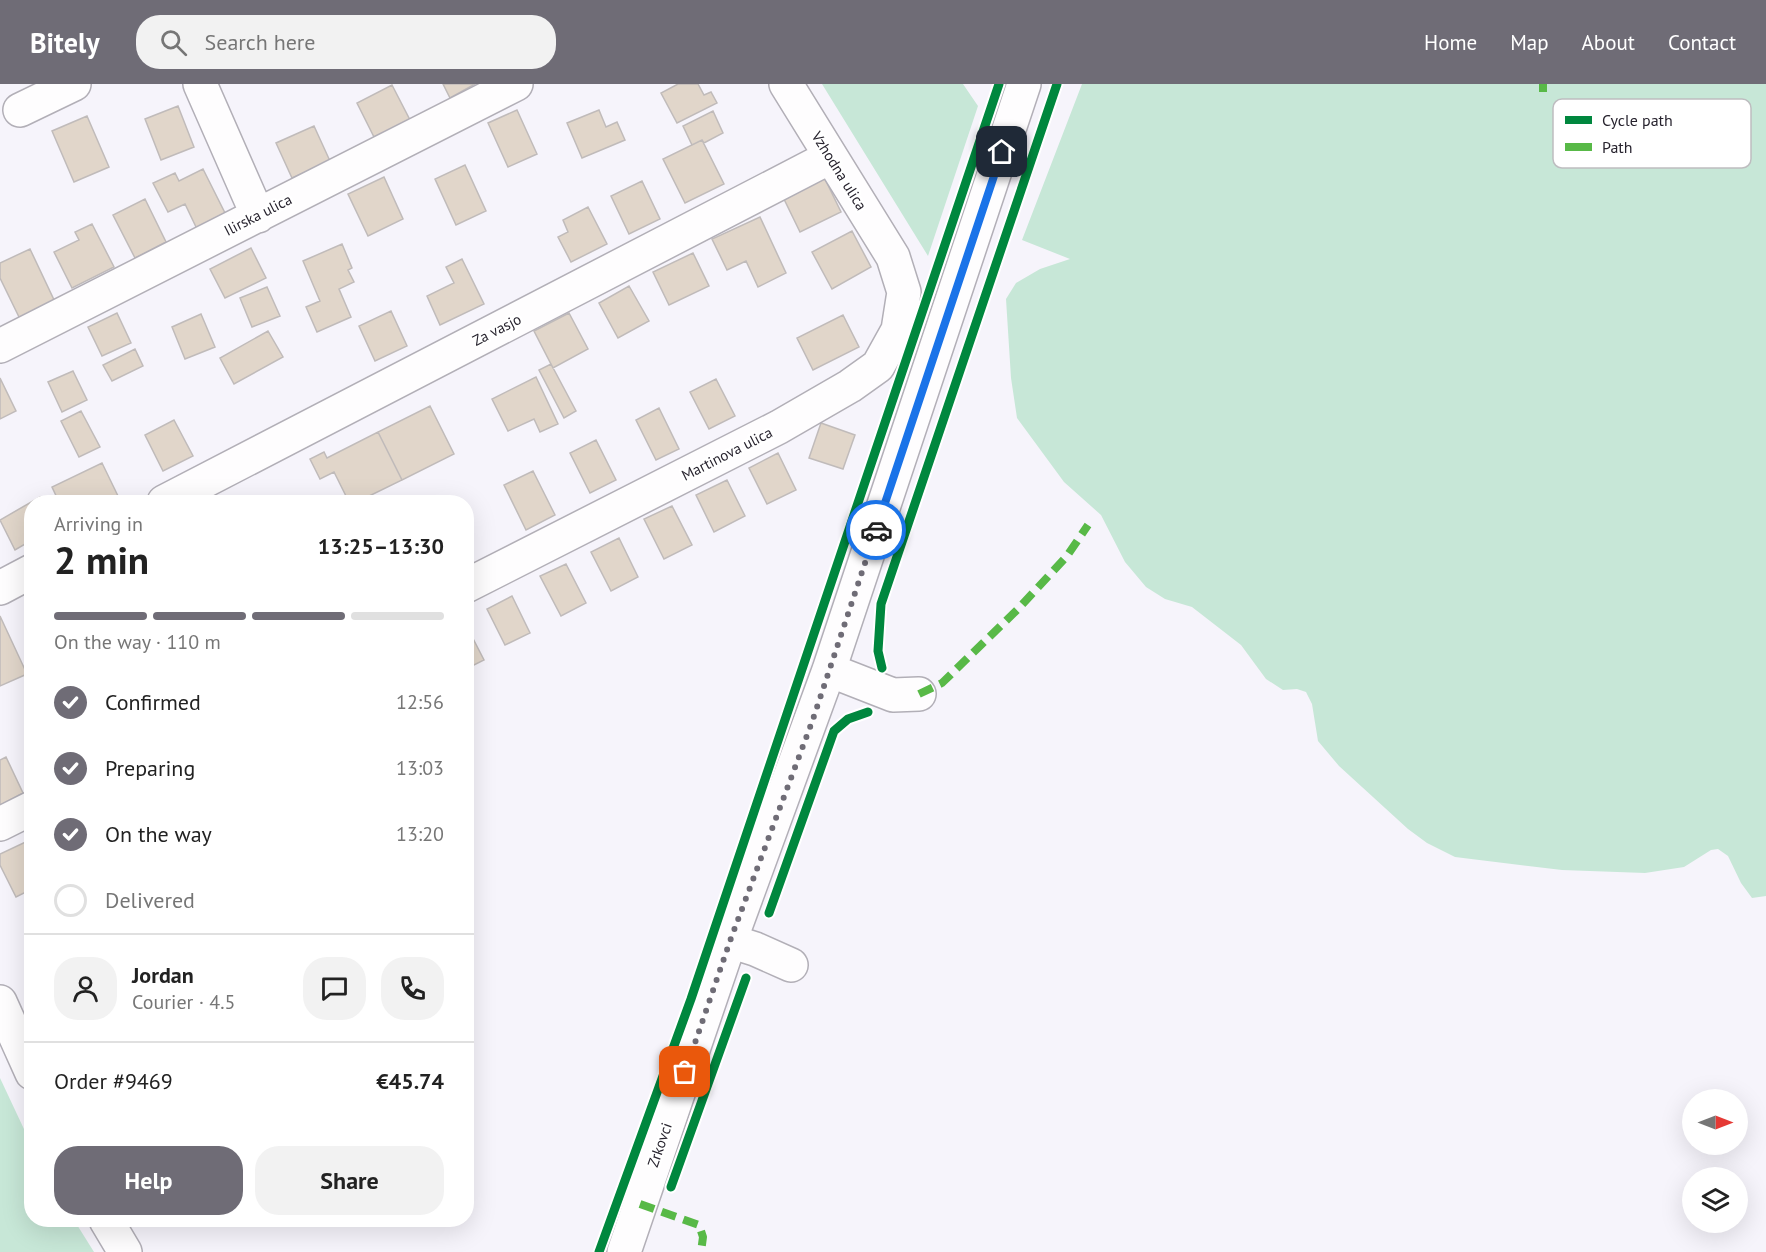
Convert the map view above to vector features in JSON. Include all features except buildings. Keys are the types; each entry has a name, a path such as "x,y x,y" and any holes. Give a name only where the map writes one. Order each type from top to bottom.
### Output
{"street":[{"path":"20,110 74,84"},
{"path":"200,84 258,216"},
{"name":"Ilirska ulica","path":"0,346 516,84"},
{"name":"Vzhodna ulica","path":"786,84 893,257"},
{"name":"Zrkovci","path":"624,1252 730,941 830,670 1024,84"},
{"name":"Za vasjo","path":"178,495 830,157"},
{"name":"Martinova ulica","path":"474,582 779,428 850,386 878,366 898,330 904,292 893,257"},
{"path":"0,588 24,576"},
{"path":"830,670 893,695 919,694"},
{"path":"0,824 24,812"},
{"path":"730,941 791,965"},
{"path":"0,1002 24,1055"},
{"path":"110,1227 125,1252"}],"green space":[{"path":"822,84 963,84 978,106 928,256"},
{"path":"1082,84 1766,84 1766,896 1752,898 1741,883 1728,856 1718,849 1711,850 1684,867 1645,873 1562,870 1455,857 1427,843 1408,829 1339,766 1318,741 1312,704 1306,692 1297,689 1283,690 1266,679 1241,645 1192,607 1165,599 1146,587 1125,562 1101,515 1064,482 1017,418 1011,378 1006,299 1016,283 1040,269 1070,259 1022,240"},
{"path":"0,1078 24,1129 24,1227 78,1227 94,1252 0,1252"}],"marked path":[{"path":"1543,84 1543,92"},
{"path":"919,694 942,683 1018,609 1067,556 1088,525"},
{"path":"640,1204 699,1225 703,1237 701,1252"}],"cycle path":[{"path":"599,1252 691,999 999,84"},
{"path":"882,668 878,651 881,604 1057,84"},
{"path":"769,913 834,731 848,719 868,712"},
{"path":"671,1187 746,978"}],"way so far":[{"path":"685,1072 730,941 812,722 876,530"}],"route":[{"path":"876,530 1002,152"}]}
